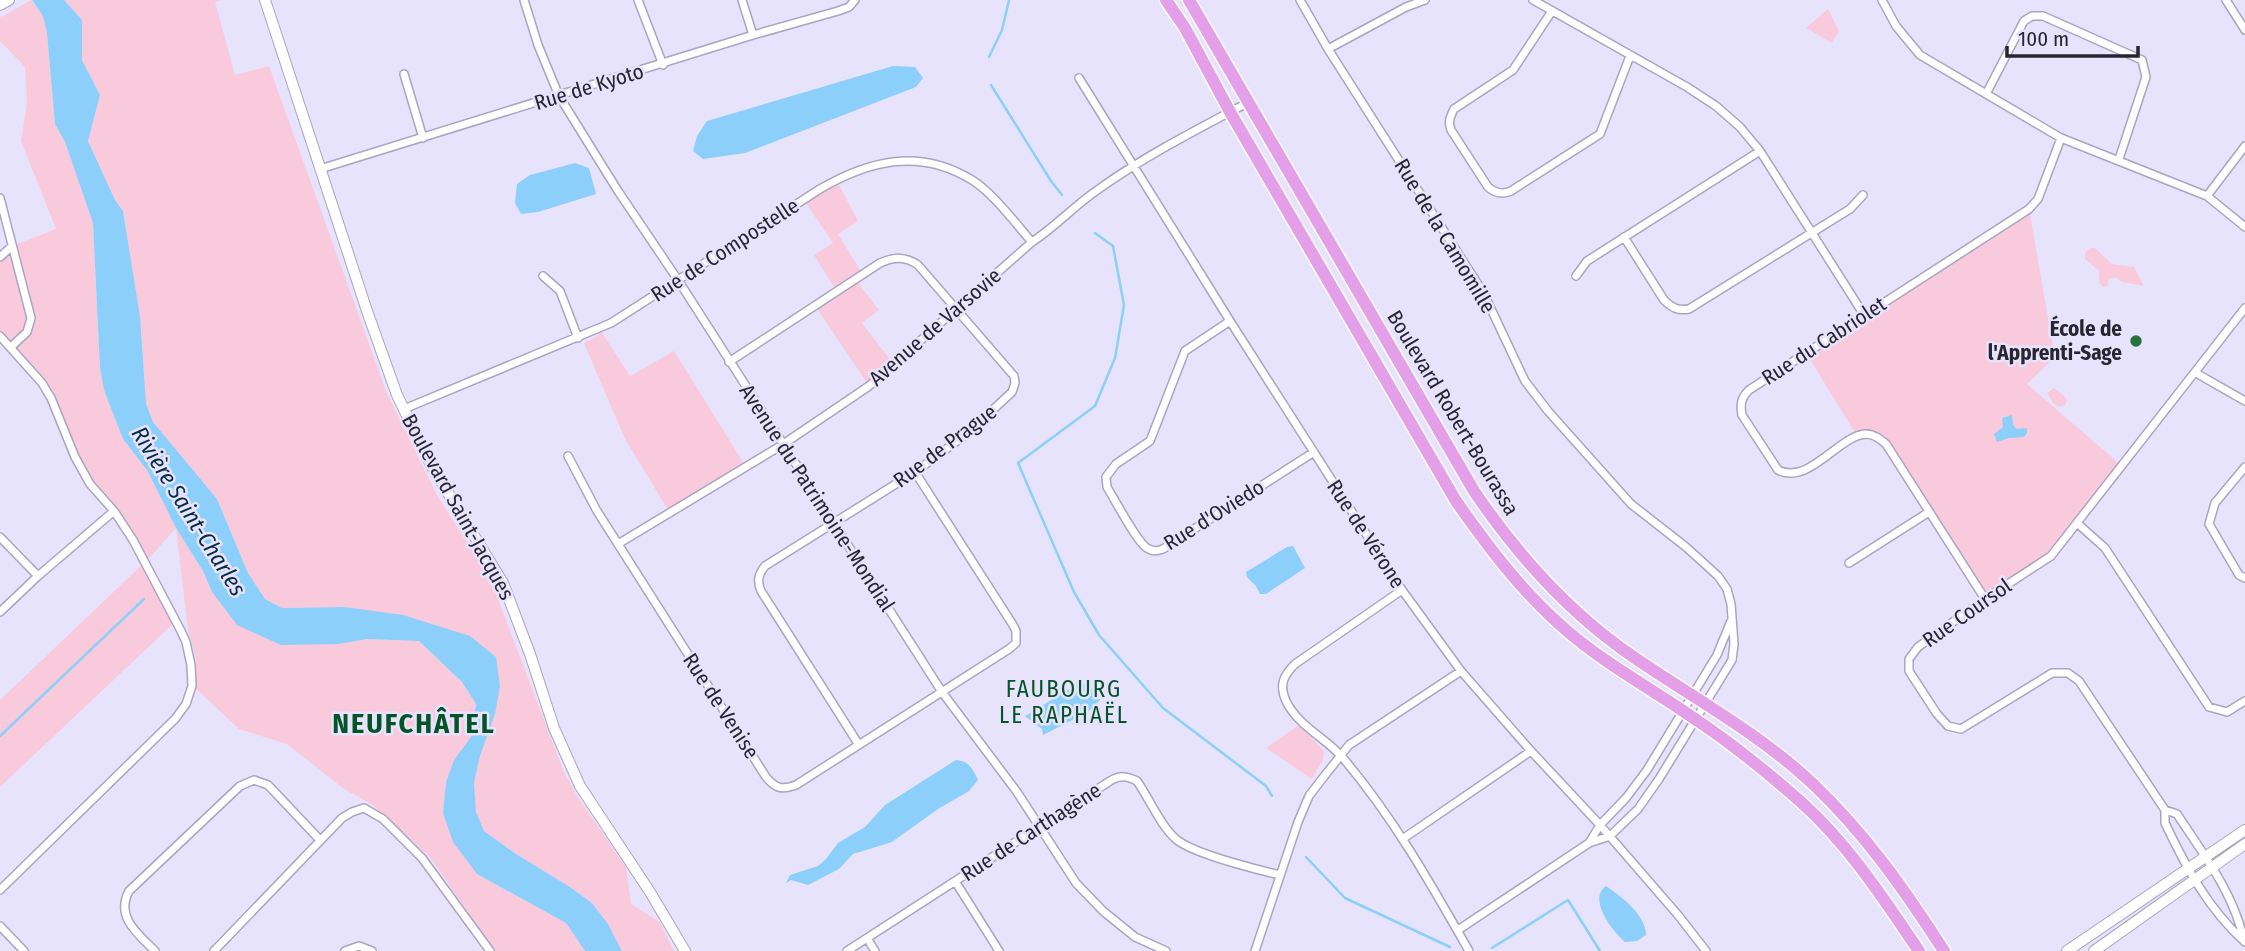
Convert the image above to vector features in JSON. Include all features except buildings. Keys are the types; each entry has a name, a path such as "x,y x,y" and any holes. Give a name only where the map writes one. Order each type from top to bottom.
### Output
{"highway":[{"name":"Boulevard Robert-Bourassa","path":"1166,0 1185,27 1230,112 1456,501 1496,557 1542,608 1590,650 1696,719 1801,802 1841,842 1919,951"},
{"name":"Boulevard Robert-Bourassa","path":"1189,0 1492,519 1541,578 1595,628 1634,657 1750,733 1813,784 1855,828 1903,887 1944,951"}],"street":[{"path":"0,5 9,0"},
{"name":"Boulevard Saint-Jacques","path":"265,0 388,371 404,409 431,465 503,583 554,728 580,786 650,892 685,951"},
{"name":"Avenue du Patrimoine-Mondial","path":"524,0 538,45 559,96 942,692 1010,782 1076,883 1103,911 1135,937 1166,951"},
{"path":"638,0 663,65"},
{"path":"742,0 753,35"},
{"name":"Rue de Kyoto","path":"320,169 838,11 849,7 855,0"},
{"name":"Rue de la Camomille","path":"1300,0 1328,49 1484,294 1525,382 1631,504 1686,547 1718,576 1727,589 1731,604 1734,645 1732,660 1726,673 1704,702 1645,799 1609,836"},
{"path":"1328,49 1406,6 1425,0"},
{"path":"1533,0 1687,87 1716,106 1740,127 1760,151 1864,315"},
{"path":"1882,0 1896,26 1920,55 2061,138 2207,196 2245,227"},
{"path":"2226,0 2245,30"},
{"path":"1552,11 1513,70 1454,109 1450,116 1449,125 1454,136 1493,191 1500,194 1511,191 1600,134 1630,56"},
{"path":"1986,94 2024,21 2032,16 2043,16 2142,60 2146,77 2119,159"},
{"path":"404,74 423,138"},
{"name":"Rue de Vérone","path":"1079,78 1402,590 1461,671 1600,825 1706,951"},
{"name":"Avenue de Varsovie","path":"618,544 782,445 869,386 1032,242 1091,195 1133,166 1247,103"},
{"name":"Rue du Cabriolet","path":"1986,599 1886,443 1877,436 1857,436 1796,474 1785,474 1778,470 1742,415 1740,405 1749,390 2029,209 2038,199 2061,138"},
{"path":"2207,196 2245,146"},
{"path":"1576,276 1587,261 1760,151"},
{"name":"Rue de Compostelle","path":"404,409 611,323 844,175 878,163 912,160 929,163 974,181 1032,242"},
{"path":"1624,237 1664,300 1679,311 1689,309 1850,209 1863,195"},
{"path":"0,198 31,318 27,332 11,347"},
{"path":"0,257 12,246"},
{"name":"Rue de Prague","path":"729,362 890,259 900,258 918,265 1011,371 1014,383 1012,392 968,433 915,472 765,566 758,580 761,591 859,745"},
{"path":"543,276 559,291 578,338"},
{"name":"Rue Coursol","path":"2245,307 2051,556 1918,647 1909,659 1909,671 1942,720 1948,726 1961,729 2052,673 2068,673 2079,681 2165,810 2165,823 2202,894 2229,929 2245,942"},
{"name":"Rue d'Oviedo","path":"1230,321 1185,351 1150,441 1116,464 1106,477 1107,487 1142,544 1151,550 1163,549 1314,452"},
{"path":"0,336 51,398 75,457 90,484 114,511 145,562 186,642 192,686 186,704 175,719 0,890"},
{"path":"2196,373 2245,401"},
{"name":"Rue de Venise","path":"568,456 618,544 773,785 780,789 796,785 1016,643 1016,631 915,472"},
{"path":"2245,467 2216,503 2209,524 2239,575 2245,578"},
{"path":"0,612 114,511"},
{"path":"1849,563 1929,512"},
{"path":"2077,523 2105,548 2209,707 2227,712 2245,701"},
{"path":"0,537 38,576"},
{"path":"1402,590 1295,664 1285,674 1281,683 1288,705 1295,715 1341,755 1404,838 1469,951"},
{"path":"1589,843 1600,825 1626,798 1647,770 1717,655 1732,618"},
{"path":"1255,951 1309,796 1349,745 1461,671"},
{"path":"1404,838 1531,751"},
{"name":"Rue de Carthagène","path":"847,951 1113,779 1129,777 1137,781 1177,840 1202,851 1280,875"},
{"path":"155,951 129,925 124,908 129,891 240,786 254,780 268,785 320,840"},
{"path":"214,951 342,818 364,808 383,819 422,858 488,950"},
{"name":"Rue Coursol","path":"2165,810 2177,814 2208,862 2240,923 2245,942"},
{"path":"2094,951 2193,879 2245,830"},
{"path":"1458,930 1589,843 1609,836"},
{"path":"2067,951 2188,868 2208,862 2245,844"},
{"path":"955,881 999,951"},
{"path":"0,926 23,951"},
{"path":"867,938 875,951"},
{"path":"345,951 359,946 372,951"}],"shaded area":[{"path":"31,0 43,15 47,33 55,124 65,142 93,223 100,368 104,390 123,438 147,470 176,528 145,563 176,621 0,787 0,700 145,562 133,540 90,484 51,398 0,336 0,257 12,246 56,229 21,141 27,103 25,67 0,41 0,18"},
{"path":"64,0 222,0 215,2 235,75 269,66 386,391 438,497 493,586 564,772 577,796 626,867 631,904 660,922 674,951 622,951 608,924 592,903 484,831 476,812 474,783 480,756 495,714 496,657 344,607 282,608 265,599 248,573 217,499 153,422 146,402 140,316 123,211 115,200 88,141 100,95 82,60 82,20"},
{"path":"1828,9 1839,31 1832,43 1806,28"},
{"path":"839,185 858,221 838,234 863,275 856,280 879,310 862,323 894,365 869,386 816,307 837,292 814,255 833,243 804,200"},
{"path":"2029,209 2055,357 2027,384 2122,466 2051,556 1985,599 1877,436 1857,436 1806,353"},
{"path":"2090,248 2095,248 2112,264 2134,267 2144,286 2122,282 2115,277 2108,280 2108,286 2103,287 2099,282 2099,271 2085,259 2085,253"},
{"path":"599,328 630,376 674,351 746,467 670,513 625,439 584,343 599,335"},
{"path":"2054,388 2067,400 2065,405 2059,407 2053,403 2047,393"},
{"path":"176,528 203,571 212,592 339,644 367,639 419,641 462,682 476,704 471,737 454,760 446,782 443,813 477,874 566,923 585,951 495,951 430,857 373,805 344,789 287,744 239,729 193,686 196,659 188,630"},
{"path":"1299,725 1324,751 1323,760 1312,779 1266,748"}],"water":[{"name":"Rivière Saint-Charles","path":"32,0 64,0 82,20 82,60 100,95 88,141 115,200 123,211 140,316 146,403 153,422 217,499 248,573 265,599 282,608 344,607 403,615 470,636 496,657 500,686 495,714 480,756 474,783 476,812 484,831 592,903 608,924 622,951 585,951 566,923 477,874 453,842 443,813 446,782 454,760 471,737 476,704 462,682 419,641 367,639 339,644 281,645 237,625 212,592 147,470 123,439 104,390 100,368 93,223 65,142 55,124 47,33 43,16"},
{"path":"893,66 915,67 923,78 916,87 745,153 703,159 693,151 697,136 707,121"},
{"path":"575,163 589,168 596,194 538,212 521,214 515,203 517,184 530,175"},
{"path":"2012,415 2013,425 2017,429 2027,428 2027,433 2024,437 1997,442 1994,434 2003,427 2002,418"},
{"path":"1293,546 1305,568 1266,594 1260,594 1246,572"},
{"path":"1081,682 1093,688 1100,700 1088,712 1043,735 1042,729 1025,716"},
{"path":"956,760 970,766 978,780 969,791 938,809 892,842 853,854 839,869 808,885 791,880 786,883 790,875 818,866 838,843 865,827 885,805"},
{"path":"1606,886 1638,914 1646,935 1637,941 1625,942 1614,931 1600,907 1601,892"}],"waterway":[{"path":"989,57 1002,30 1009,0"},
{"path":"991,85 1062,195"},
{"path":"1095,233 1113,246 1124,305 1115,358 1095,406 1018,463 1074,592 1099,635 1163,708 1266,786 1272,796"},
{"path":"0,736 144,599"},
{"path":"1306,857 1345,898 1450,947"},
{"path":"1492,948 1568,900 1600,951"}],"place":[{"name":"École de l'Apprenti-Sage","path":"2136,341"}],"district":[{"name":"FAUBOURG LE RAPHAËL","path":"1064,702"},
{"name":"NEUFCHÂTEL","path":"414,723"}]}
